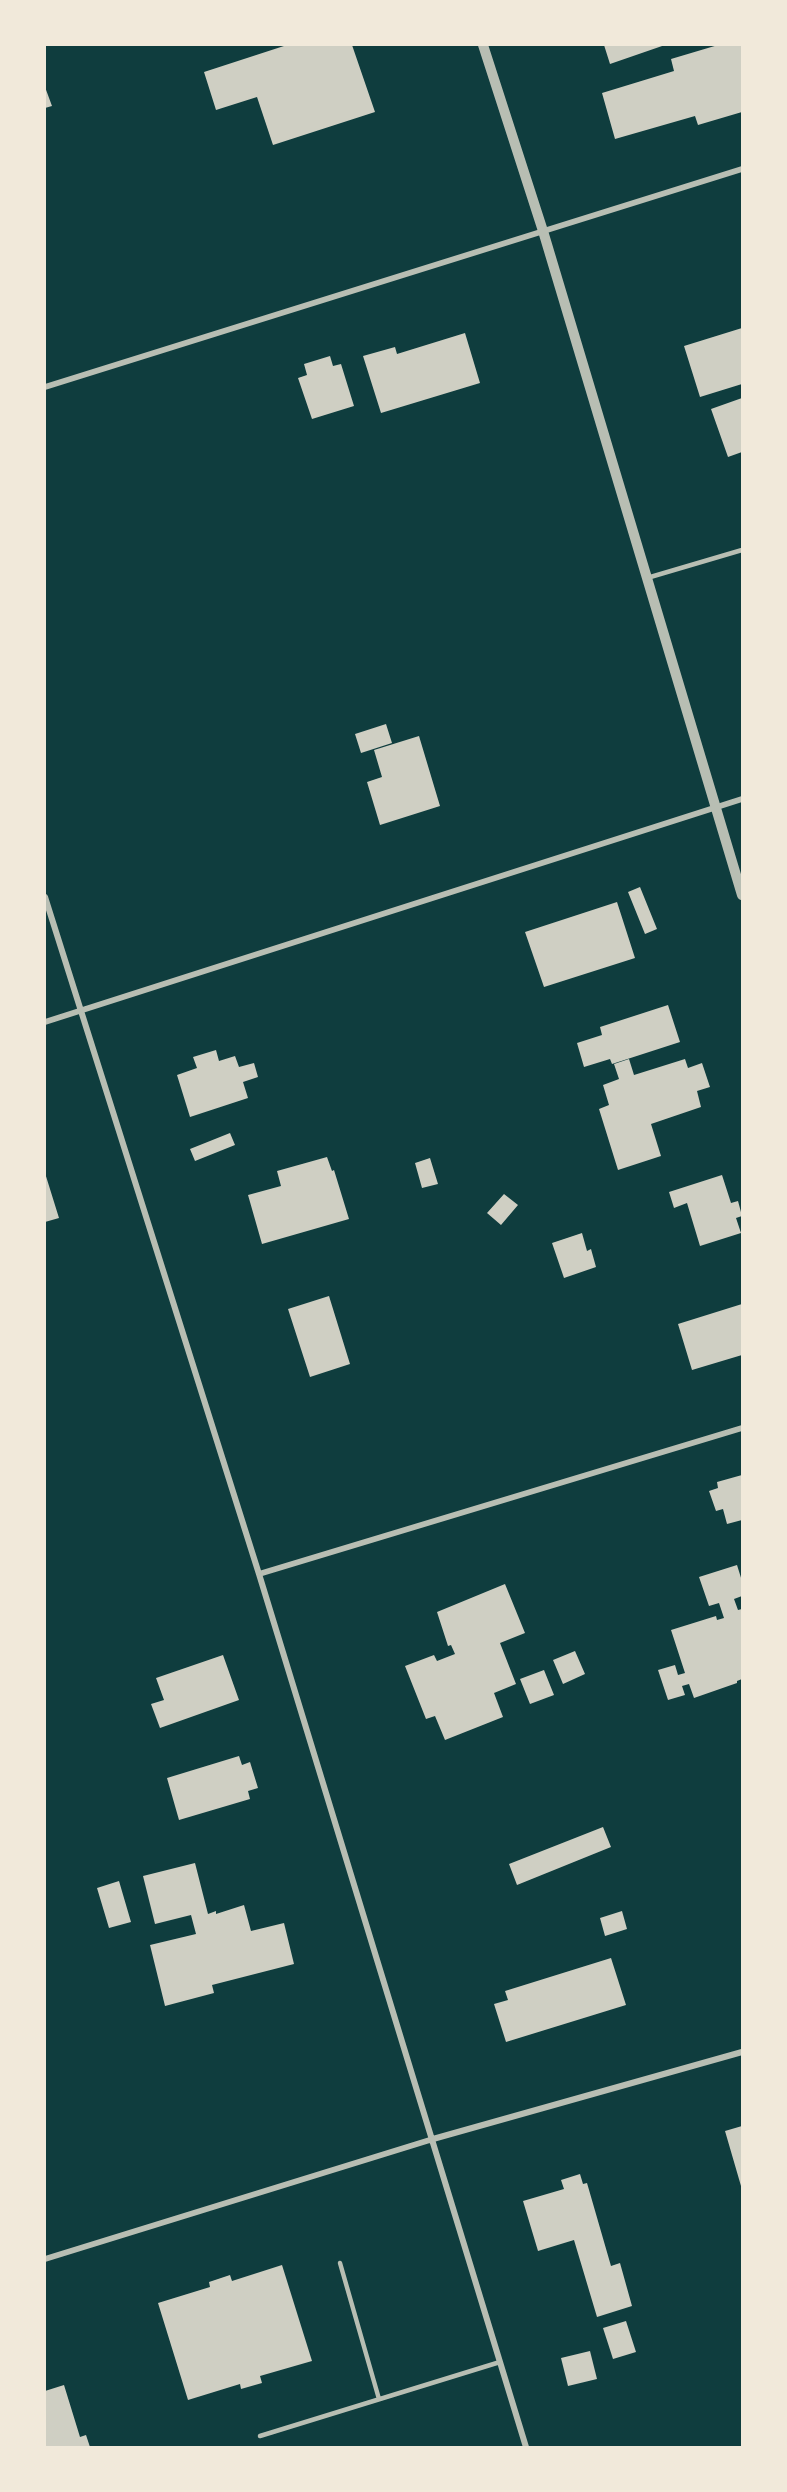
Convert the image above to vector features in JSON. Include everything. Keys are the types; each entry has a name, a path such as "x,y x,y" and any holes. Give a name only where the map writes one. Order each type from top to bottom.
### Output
{"street":[{"path":"483,45 543,231 742,895"},
{"path":"45,387 742,169"},
{"path":"45,1022 742,799"},
{"path":"45,897 259,1574 526,2447"},
{"path":"259,1574 742,1428"},
{"path":"45,2259 433,2139 742,2052"}],"lane":[{"path":"647,578 742,550"},
{"path":"340,2264 379,2399"},
{"path":"260,2436 500,2362"}],"building":[{"path":"287,45 352,45 375,112 273,145 257,97 216,110 204,72"},
{"path":"604,45 665,45 610,64"},
{"path":"718,45 742,45 742,112 698,125 695,116 615,139 602,93 674,71 671,59"},
{"path":"45,87 52,106 45,108"},
{"path":"742,328 742,384 700,397 684,346"},
{"path":"465,333 480,383 381,413 363,356 395,347 397,354"},
{"path":"330,356 333,366 341,364 354,406 312,419 298,378 307,375 304,364"},
{"path":"742,398 742,452 728,457 711,409"},
{"path":"386,724 392,743 361,753 355,734"},
{"path":"419,736 440,806 380,825 367,782 382,777 374,750"},
{"path":"640,887 657,929 645,934 628,892"},
{"path":"617,902 635,958 544,987 525,932"},
{"path":"668,1005 680,1042 612,1064 610,1059 584,1067 577,1043 602,1035 600,1027"},
{"path":"216,1050 219,1061 235,1056 239,1067 254,1063 258,1077 243,1082 248,1098 190,1117 177,1075 197,1068 193,1057"},
{"path":"629,1059 634,1075 685,1059 688,1068 702,1063 710,1087 697,1091 701,1107 651,1124 661,1156 618,1170 599,1109 609,1105 603,1085 619,1079 614,1064"},
{"path":"230,1133 235,1145 195,1161 190,1149"},
{"path":"327,1157 332,1171 334,1170 349,1219 262,1244 248,1195 281,1186 277,1171"},
{"path":"430,1158 438,1184 422,1188 415,1163"},
{"path":"45,1173 59,1218 45,1222"},
{"path":"722,1175 731,1203 738,1201 742,1216 736,1218 741,1233 700,1246 687,1203 674,1208 669,1192"},
{"path":"504,1194 518,1205 501,1225 487,1213"},
{"path":"582,1233 587,1251 591,1249 596,1267 564,1278 552,1243"},
{"path":"329,1296 350,1364 310,1377 288,1309"},
{"path":"742,1304 742,1355 692,1370 678,1324"},
{"path":"742,1475 742,1520 727,1524 723,1509 716,1511 709,1491 718,1488 717,1482"},
{"path":"737,1565 742,1581 742,1596 734,1599 738,1610 742,1609 742,1679 737,1683 694,1698 689,1684 682,1686 685,1695 668,1700 658,1670 675,1665 678,1675 685,1673 671,1630 716,1616 717,1620 724,1618 719,1603 709,1606 699,1577"},
{"path":"505,1584 525,1633 500,1643 516,1684 494,1693 503,1717 445,1740 435,1716 426,1719 405,1666 434,1655 437,1661 455,1654 451,1645 448,1646 437,1612"},
{"path":"575,1651 585,1674 563,1684 553,1660"},
{"path":"223,1655 239,1700 160,1728 151,1704 164,1700 156,1678"},
{"path":"544,1670 554,1695 530,1704 520,1679"},
{"path":"239,1756 242,1765 250,1762 258,1788 248,1791 250,1799 179,1820 167,1778"},
{"path":"603,1827 611,1847 517,1885 509,1864"},
{"path":"195,1863 208,1914 216,1911 216,1914 244,1905 251,1931 284,1923 294,1964 212,1985 214,1993 165,2006 150,1945 196,1934 191,1915 155,1924 143,1876"},
{"path":"119,1881 131,1922 109,1928 97,1888"},
{"path":"622,1911 627,1929 605,1936 600,1918"},
{"path":"611,1958 626,2005 506,2042 494,2004 508,2000 505,1991"},
{"path":"742,2126 742,2185 741,2186 725,2131"},
{"path":"580,2174 583,2184 587,2183 611,2266 620,2263 632,2306 597,2317 574,2240 538,2251 523,2201 564,2189 561,2180"},
{"path":"282,2265 312,2361 260,2376 262,2383 241,2389 240,2384 188,2400 158,2303 210,2287 209,2282 230,2275 232,2281"},
{"path":"626,2321 636,2352 613,2359 603,2328"},
{"path":"590,2351 597,2379 568,2386 561,2358"},
{"path":"64,2385 80,2437 86,2435 90,2447 45,2447 45,2391"}]}
